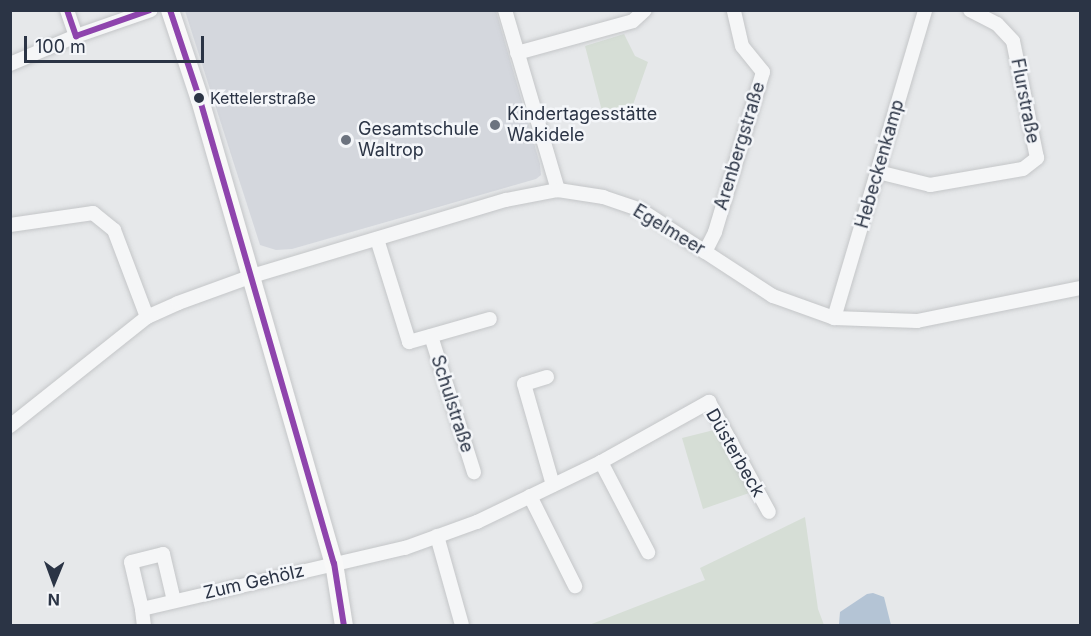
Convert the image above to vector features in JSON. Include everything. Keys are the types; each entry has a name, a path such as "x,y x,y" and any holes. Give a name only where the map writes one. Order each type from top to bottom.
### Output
{"street":[{"path":"67,10 76,36"},
{"path":"10,64 76,36 151,10"},
{"path":"170,10 200,100 334,563 344,626"},
{"path":"506,10 558,190"},
{"path":"517,52 633,21 645,10"},
{"name":"Arenbergstraße","path":"705,252 715,232 762,72 742,46 734,10"},
{"name":"Hebeckenkamp","path":"834,318 925,10"},
{"name":"Flurstraße","path":"878,172 930,185 1023,169 1037,158 1013,40 997,24 970,10"},
{"name":"Egelmeer","path":"252,276 507,200 558,190 603,197 641,210 773,296 834,318 917,321 1080,288"},
{"path":"10,225 93,213 114,230 147,317"},
{"name":"Schulstraße","path":"377,239 409,342 490,319"},
{"path":"10,426 147,317 252,276"},
{"name":"Schulstraße","path":"431,336 474,472"},
{"path":"548,378 524,384 553,485"},
{"name":"Düsterbeck","path":"334,563 405,548 477,522 600,462 710,402 769,513"},
{"path":"600,462 648,552"},
{"path":"530,496 575,586"},
{"path":"437,536 462,625"},
{"path":"144,626 131,562 163,554 174,601"},
{"name":"Zum Gehölz","path":"142,609 334,563"}],"shaded area":[{"name":"Gesamtschule Waltrop","path":"185,11 496,11 540,164 541,175 536,179 292,249 276,250 260,245"},
{"path":"624,34 635,56 648,62 628,119 602,111 585,46"},
{"path":"718,429 752,492 703,509 682,438"},
{"path":"805,517 818,609 824,625 589,625 705,580 700,568"}],"water":[{"path":"873,593 884,597 891,625 839,624 840,612 867,594"}],"transit line":[{"path":"67,10 76,36 150,10"},
{"path":"170,10 200,100 334,563 344,626"}],"place":[{"name":"Kettelerstraße","path":"199,98"},
{"name":"Kindertagesstätte Wakidele","path":"495,125"},
{"name":"Gesamtschule Waltrop","path":"346,140"}]}
